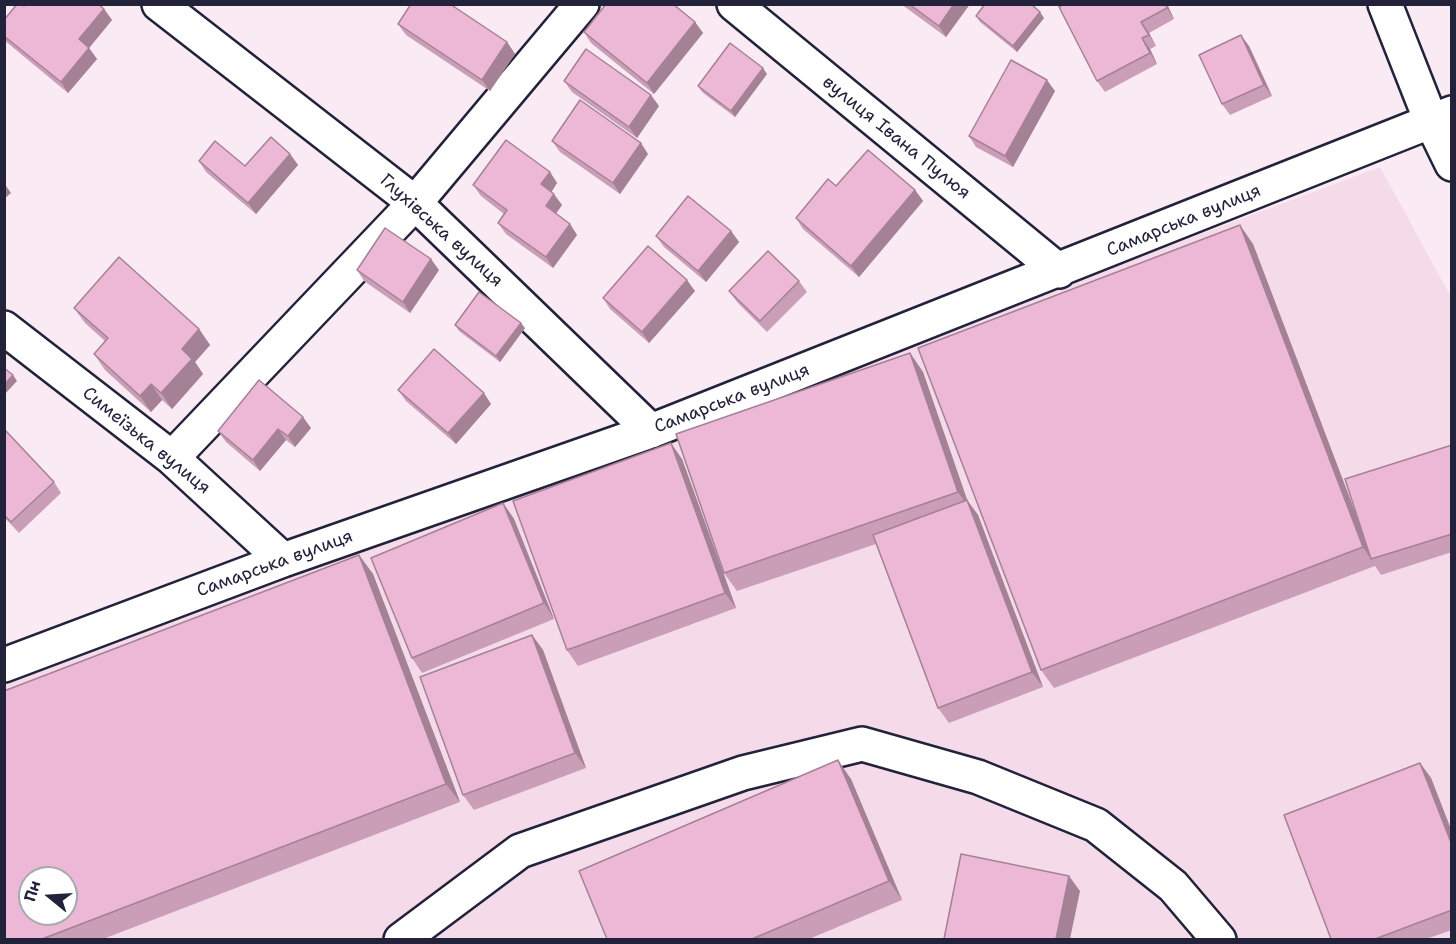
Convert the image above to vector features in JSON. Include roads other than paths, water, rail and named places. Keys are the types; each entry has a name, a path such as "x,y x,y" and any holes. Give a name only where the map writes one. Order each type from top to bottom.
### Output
{"street":[{"name":"Глухівська вулиця","path":"159,4 415,202 651,431"},
{"path":"172,458 415,202 582,4"},
{"name":"вулиця Івана Пулюя","path":"734,4 1059,271"},
{"path":"1385,4 1441,117 1452,164"},
{"name":"Самарська вулиця","path":"4,665 283,560 651,431 1059,271 1441,117"},
{"name":"Симеїзька вулиця","path":"4,328 172,458 283,560"},
{"path":"401,939 520,851 742,772 862,744 978,777 1096,825 1173,886 1219,939"}]}
